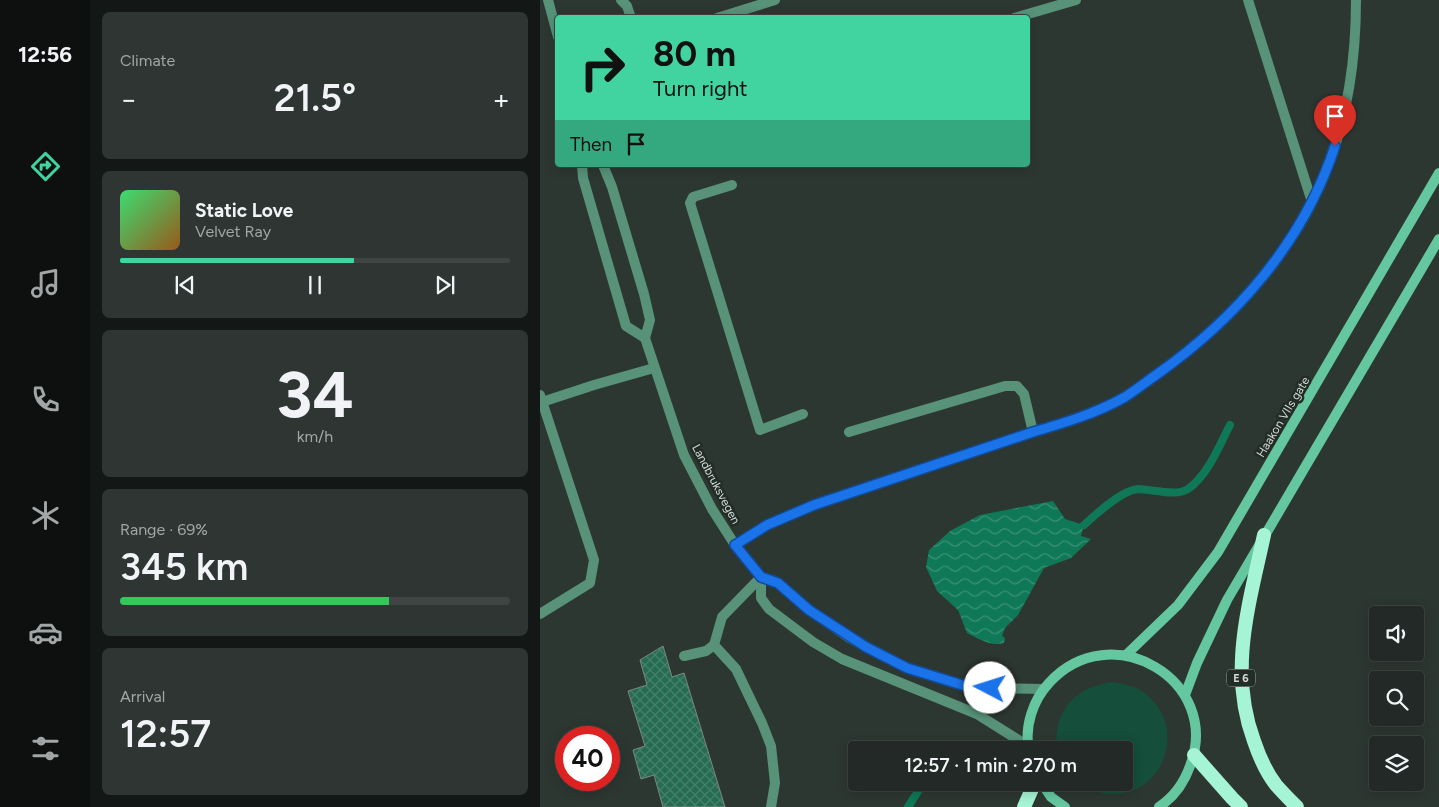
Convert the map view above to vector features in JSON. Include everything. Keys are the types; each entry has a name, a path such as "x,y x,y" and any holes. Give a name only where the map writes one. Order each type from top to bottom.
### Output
{"highway":[{"name":"E 6","path":"1264,536 1245,624 1241,655 1242,690 1247,723 1259,756 1276,784 1297,807"},
{"path":"1194,755 1241,807"},
{"path":"1024,807 1031,791"}],"main road":[{"name":"Haakon VIIs gate","path":"1126,655 1178,605 1218,552 1439,174"},
{"path":"1185,695 1213,627 1264,536 1439,239"},
{"path":"1028,741 1028,726 1033,707 1043,689 1056,675 1071,664 1088,657 1107,654 1126,655 1149,662 1169,676 1185,695 1194,721 1196,735 1194,755 1185,780 1168,801 1159,807"},
{"path":"1047,791 1051,797 1065,807"}],"street":[{"path":"548,0 555,26"},
{"path":"622,0 627,6 630,15"},
{"path":"727,15 775,0"},
{"path":"1024,15 1076,0"},
{"path":"1248,0 1312,202"},
{"path":"735,545 767,525 814,505 1068,422 1125,397 1180,358 1232,313 1282,254 1312,202 1329,165 1341,128 1352,67 1356,0"},
{"path":"582,167 586,188 626,326 644,338"},
{"name":"Landbruksvegen","path":"604,167 612,187 650,320 644,338 684,455 712,509 735,545 761,577 778,583 809,610 848,637 907,668 972,688 1043,689"},
{"path":"732,185 693,197 690,203 754,411 760,430 803,414"},
{"path":"540,614 590,583 594,560 541,399 654,368"},
{"path":"849,432 1005,386 1016,386 1024,394 1033,432"},
{"path":"684,656 706,651 714,644 722,617 761,577"},
{"path":"761,577 761,598 769,609 813,642 842,659 977,714 1018,741"},
{"path":"714,644 736,669 771,746 775,783 771,807"}],"shaded area":[{"path":"1113,682 1139,689 1156,704 1164,719 1167,735 1166,751 1160,767 1150,780 1136,789 1133,790 1133,741 1057,741 1059,723 1069,703 1088,689"},
{"path":"1094,791 1129,791 1118,794"}],"water":[{"path":"1053,501 1065,519 1084,525 1081,536 1091,539 1071,558 1044,568 1018,615 1005,628 1002,636 1005,638 1004,643 990,643 967,633 958,610 937,591 926,567 929,550 950,531 980,515"}],"building":[{"path":"663,646 672,677 684,673 725,807 663,807 654,775 641,779 633,750 645,746 628,691 647,685 640,660"}],"waterway":[{"path":"1084,525 1110,503 1132,490 1177,492 1188,489 1207,468 1230,425"},
{"path":"908,807 918,791"}],"route":[{"path":"990,688 972,688 907,668 848,637 809,610 778,583 761,577 735,545 767,525 814,505 1068,422 1125,397 1180,358 1232,313 1282,254 1312,202 1329,165 1335,146"}]}
